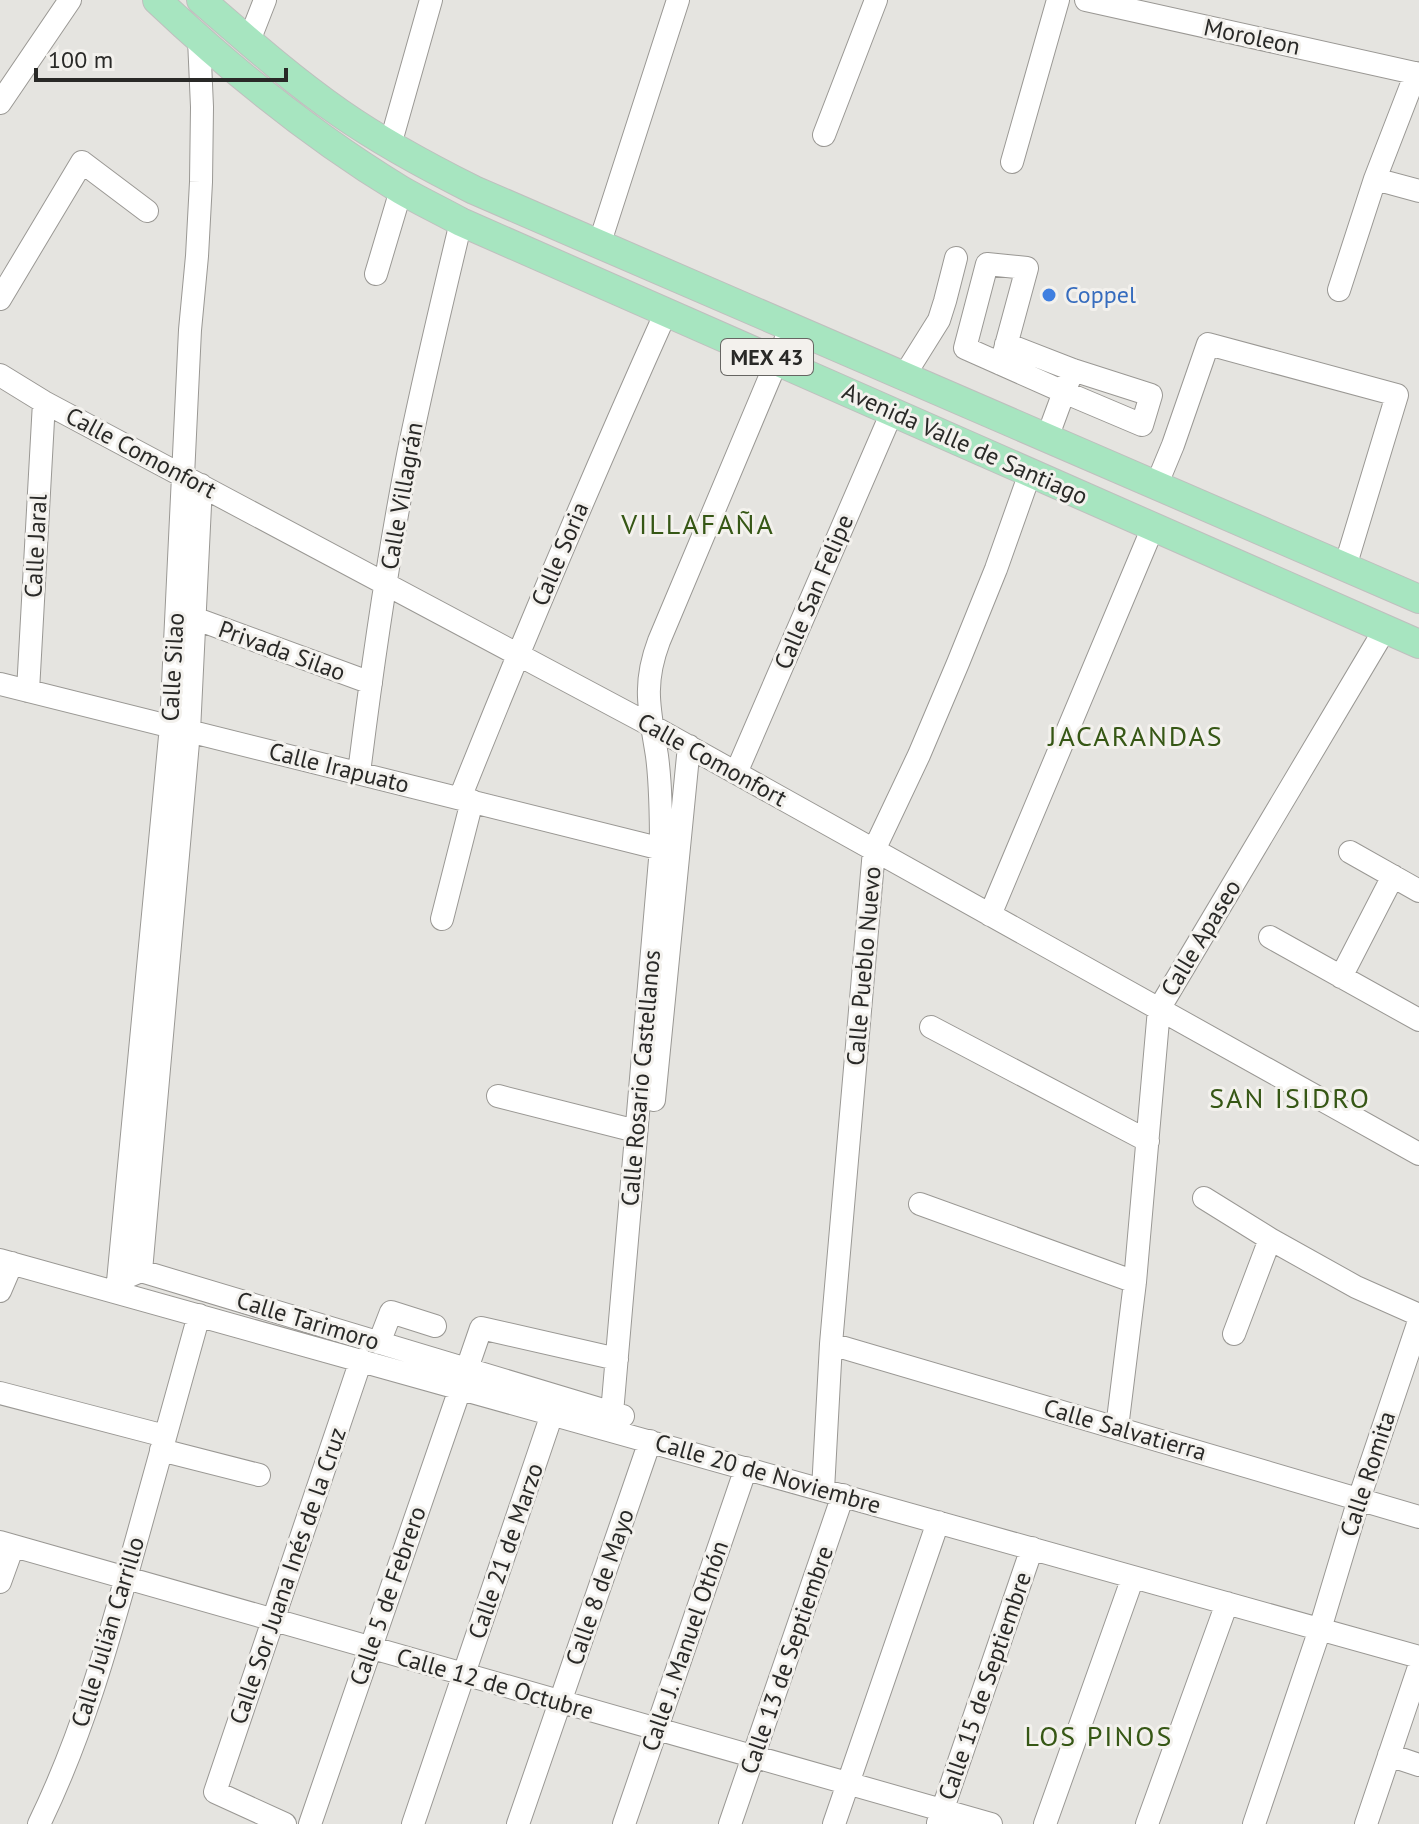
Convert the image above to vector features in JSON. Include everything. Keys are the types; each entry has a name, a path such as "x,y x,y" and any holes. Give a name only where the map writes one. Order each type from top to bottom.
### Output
{"main road":[{"name":"Avenida Valle de Santiago","path":"157,0 259,91 323,139 401,190 461,222 1419,644"},
{"name":"Avenida Valle de Santiago","path":"201,0 305,88 390,145 474,190 1419,599"}],"street":[{"path":"0,103 70,0"},
{"path":"249,41 265,0"},
{"path":"390,145 431,0"},
{"path":"599,245 678,0"},
{"path":"824,135 876,0"},
{"path":"1012,162 1058,0"},
{"name":"Moroleon","path":"1086,0 1179,10 1418,73"},
{"name":"Calle Silao","path":"117,1292 194,618 190,330 201,182 199,39"},
{"path":"1339,290 1375,179 1418,73"},
{"path":"0,299 82,162 147,211"},
{"path":"1375,179 1419,191"},
{"path":"376,274 401,190"},
{"name":"Calle Villagrán","path":"359,773 386,583 410,447 461,222"},
{"path":"904,376 939,320 956,258"},
{"name":"Calle Soria","path":"442,919 466,800 518,653 666,312"},
{"name":"Calle Rosario Castellanos","path":"616,1423 670,850 648,692 653,657 791,327"},
{"path":"1156,486 1208,344 1397,395 1345,567"},
{"path":"1003,354 1073,370 1151,395 1142,425 1064,392 1003,354"},
{"path":"1047,438 1073,370"},
{"name":"Calle Comonfort","path":"0,375 44,402 689,746 1419,1154"},
{"name":"Calle Jaral","path":"28,691 44,402"},
{"name":"Calle San Felipe","path":"736,773 892,412"},
{"name":"Calle Pueblo Nuevo","path":"833,1492 831,1344 874,850 958,663 1030,473"},
{"name":"Calle Silao","path":"141,1271 180,728 192,480"},
{"path":"990,915 1153,527"},
{"name":"Privada Silao","path":"194,618 371,683"},
{"name":"Calle Apaseo","path":"1117,1428 1135,1282 1159,1009 1385,629"},
{"name":"Calle Irapuato","path":"0,684 670,850"},
{"name":"Calle Rosario Castellanos","path":"616,1423 617,1359 636,1131 670,850 689,746"},
{"path":"1350,852 1419,891"},
{"path":"1341,977 1393,876"},
{"path":"1270,937 1419,1020"},
{"path":"931,1027 1148,1141"},
{"path":"498,1096 636,1131"},
{"path":"1204,1198 1356,1287 1419,1315"},
{"path":"920,1204 1135,1282"},
{"path":"1234,1334 1270,1239"},
{"path":"0,1291 6,1262 117,1292 123,1280 141,1271"},
{"name":"Calle Tarimoro","path":"141,1271 379,1343 463,1379 616,1423"},
{"name":"Calle 20 de Noviembre","path":"117,1292 361,1360 463,1379 552,1414 616,1423 650,1441 1419,1657"},
{"path":"379,1343 391,1312 435,1326"},
{"name":"Calle Julián Carrillo","path":"39,1824 91,1698 199,1315"},
{"name":"Calle Romita","path":"1325,1630 1359,1499 1419,1321"},
{"name":"Calle 5 de Febrero","path":"310,1824 481,1328 617,1359"},
{"name":"Calle Salvatierra","path":"831,1344 1419,1517"},
{"name":"Calle Sor Juana Inés de la Cruz","path":"285,1824 215,1792 361,1360"},
{"path":"0,1393 259,1475"},
{"name":"Calle 21 de Marzo","path":"413,1824 552,1414"},
{"name":"Calle 8 de Mayo","path":"518,1824 650,1441"},
{"name":"Calle J. Manuel Othón","path":"624,1824 746,1468"},
{"name":"Calle 13 de Septiembre","path":"730,1824 833,1492"},
{"path":"834,1824 938,1522"},
{"path":"0,1582 6,1544"},
{"name":"Calle 12 de Octubre","path":"6,1544 848,1784 940,1817 991,1824"},
{"name":"Calle 15 de Septiembre","path":"940,1817 1032,1548"},
{"path":"1045,1824 1133,1577"},
{"path":"1147,1824 1227,1603"},
{"path":"1254,1824 1325,1630"},
{"path":"1264,1824 1325,1630"},
{"path":"1366,1824 1419,1667"},
{"path":"1389,1755 1419,1765"}],"place":[{"name":"Coppel","path":"1049,295"}],"district":[{"name":"VILLAFAÑA","path":"698,524"},
{"name":"JACARANDAS","path":"1136,736"},
{"name":"SAN ISIDRO","path":"1290,1098"},
{"name":"LOS PINOS","path":"1099,1736"}]}
